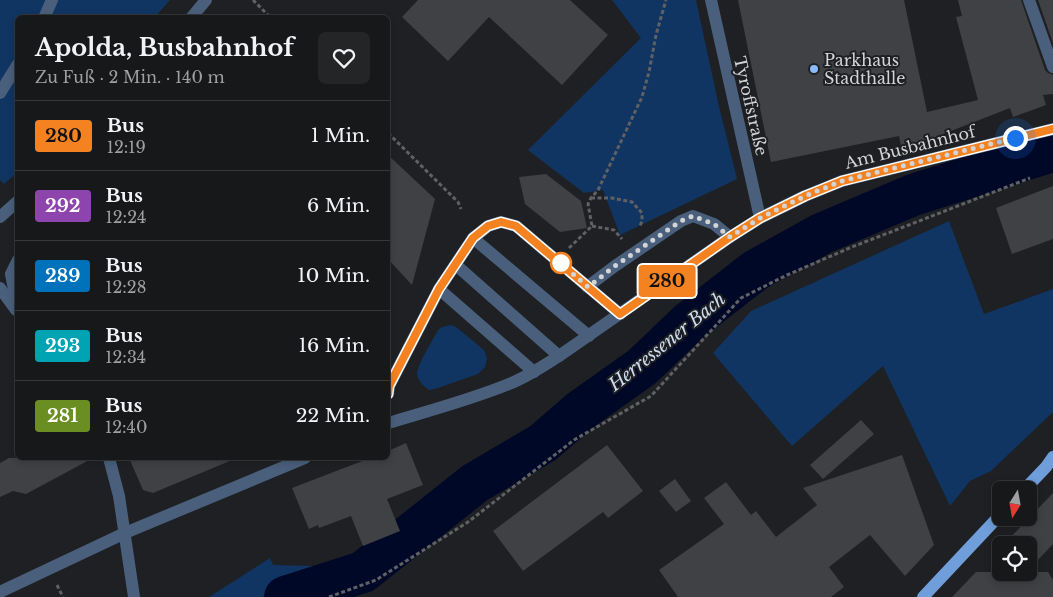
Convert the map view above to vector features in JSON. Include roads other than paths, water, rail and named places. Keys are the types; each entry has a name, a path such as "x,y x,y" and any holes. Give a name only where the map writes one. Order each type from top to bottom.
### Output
{"main road":[{"path":"1033,481 1053,458"},
{"path":"923,597 992,524"}],"street":[{"path":"45,15 52,0"},
{"path":"194,15 206,0"},
{"name":"Tyroffstraße","path":"711,0 760,218"},
{"path":"1030,0 1053,67"},
{"path":"0,93 15,69"},
{"name":"Am Busbahnhof","path":"390,422 489,392 534,372 730,237 760,218 805,196 842,181 1053,128"},
{"path":"0,217 15,204"},
{"path":"588,287 681,221 693,216 714,224 730,237"},
{"path":"390,384 439,289 473,238 488,226 501,222 516,226 620,314"},
{"path":"473,238 588,336"},
{"path":"456,265 559,356"},
{"path":"15,266 11,274 15,295"},
{"path":"0,288 15,307"},
{"path":"439,289 534,372"},
{"path":"110,460 119,496 134,597"},
{"path":"0,592 125,533 300,460"}],"waterway":[{"name":"Herressener Bach","path":"285,597 363,572 475,483 543,443 580,411 642,367 689,322 756,270 821,234 913,195 1052,151"}],"place":[{"name":"Parkhaus Stadthalle","path":"814,69"}]}
